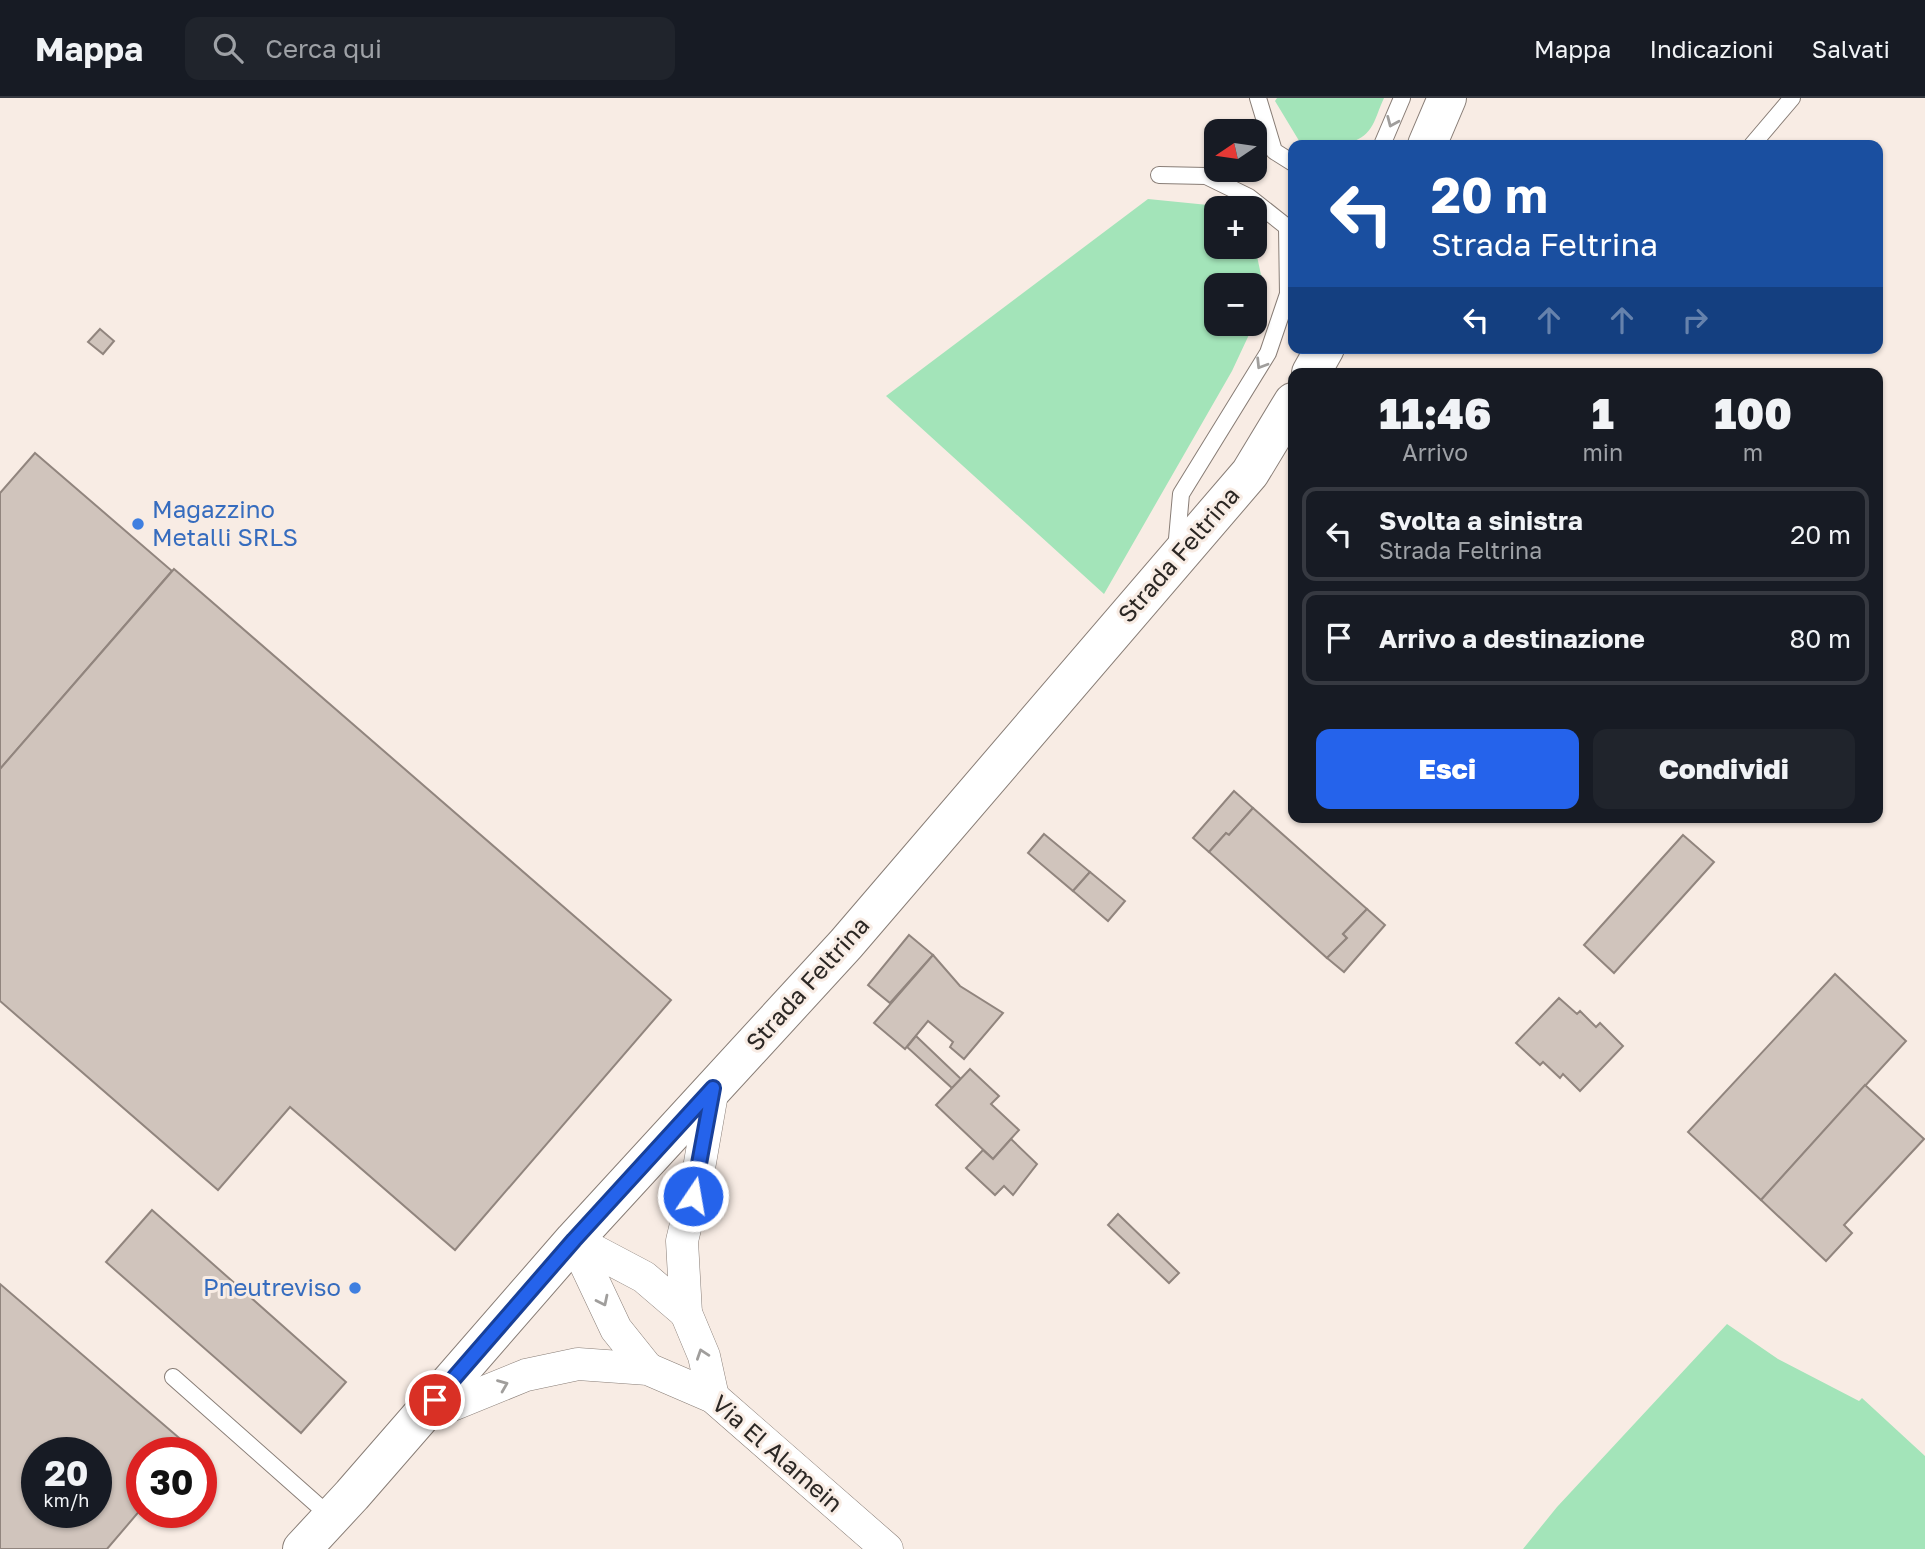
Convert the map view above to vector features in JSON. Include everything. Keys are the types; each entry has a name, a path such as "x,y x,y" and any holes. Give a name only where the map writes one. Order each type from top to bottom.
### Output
{"main road":[{"path":"1429,140 1447,98"},
{"name":"Strada Feltrina","path":"302,1549 574,1240 846,944 1250,473 1288,410"}],"street":[{"path":"713,1088 698,1174 682,1241 686,1313 704,1356 713,1397"},
{"path":"574,1240 644,1278 686,1313"},
{"path":"574,1240 616,1329 648,1369"},
{"name":"Via El Alamein","path":"418,1420 526,1376 578,1364 648,1369 713,1397 887,1549"}],"lane":[{"path":"1258,98 1274,150 1288,160"},
{"path":"1384,140 1402,98"},
{"path":"1756,140 1792,98"},
{"path":"1158,176 1206,176 1249,197 1288,226"},
{"path":"1175,561 1181,494 1268,353 1288,295"},
{"path":"173,1377 331,1517"}],"green space":[{"path":"1277,98 1384,98 1372,126 1357,140 1299,140 1275,101"},
{"path":"1148,199 1204,205 1204,259 1258,259 1261,273 1204,273 1204,336 1248,336 1232,371 1104,594 886,396"},
{"path":"1727,1324 1778,1359 1859,1401 1862,1398 1925,1456 1925,1549 1523,1549 1557,1507"}],"building":[{"path":"100,329 114,341 103,354 88,342"},
{"path":"35,453 172,571 0,769 0,493"},
{"path":"174,569 671,1000 455,1250 290,1107 218,1190 0,1001 0,769"},
{"path":"1234,791 1253,808 1229,835 1226,833 1209,852 1193,838"},
{"path":"1253,808 1367,909 1343,934 1347,938 1327,958 1209,852 1226,833 1229,835"},
{"path":"1044,834 1090,872 1073,891 1028,853"},
{"path":"1683,835 1714,862 1614,973 1584,945"},
{"path":"1090,872 1125,901 1108,921 1073,891"},
{"path":"1367,909 1385,925 1344,972 1327,958 1347,938 1343,934"},
{"path":"909,935 933,955 890,1003 868,985"},
{"path":"933,955 960,986 1003,1013 964,1059 950,1047 953,1042 928,1021 905,1049 874,1023"},
{"path":"1835,974 1906,1041 1761,1200 1688,1132"},
{"path":"1559,998 1577,1014 1580,1011 1596,1027 1600,1023 1623,1046 1580,1091 1563,1074 1560,1078 1543,1062 1540,1065 1516,1043"},
{"path":"916,1036 961,1079 952,1088 907,1047"},
{"path":"970,1069 999,1096 991,1104 1019,1130 993,1159 936,1105"},
{"path":"1865,1085 1924,1139 1844,1225 1852,1233 1826,1261 1761,1200"},
{"path":"1011,1139 1037,1164 1013,1195 1004,1186 995,1195 966,1168 983,1150 993,1159"},
{"path":"152,1210 346,1382 301,1433 106,1262"},
{"path":"1118,1214 1179,1273 1169,1283 1108,1225"},
{"path":"0,1284 178,1437 126,1437 126,1527 107,1549 0,1549"}],"place":[{"name":"Magazzino Metalli SRLS","path":"138,524"},
{"name":"Pneutreviso","path":"355,1288"}],"route":[{"path":"435,1400 574,1240 713,1088 693,1196"}]}
